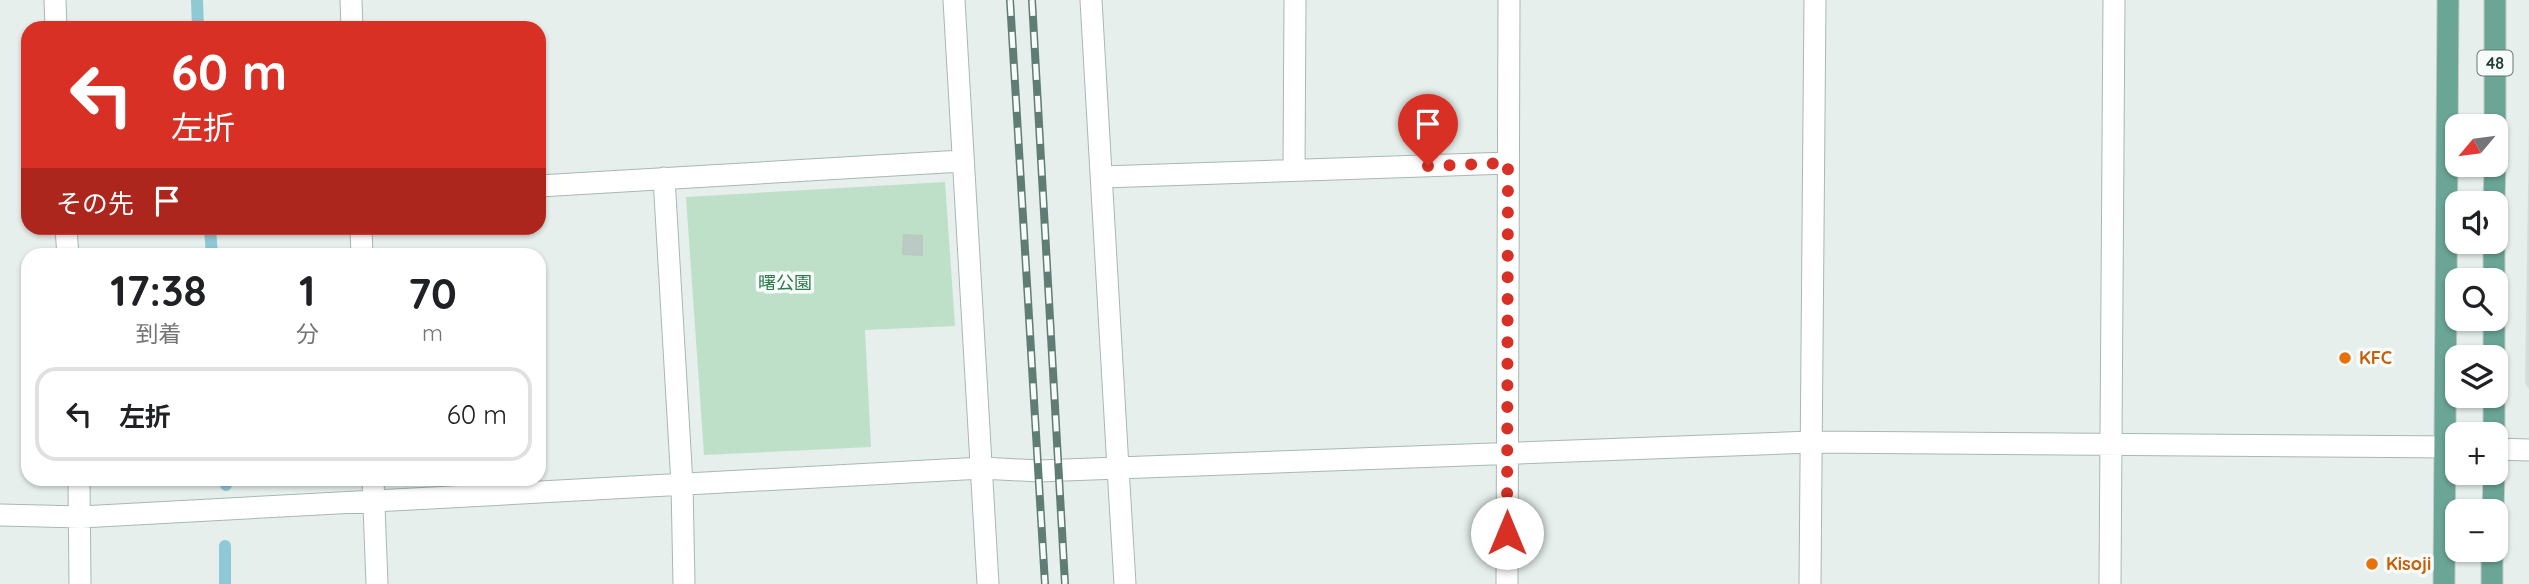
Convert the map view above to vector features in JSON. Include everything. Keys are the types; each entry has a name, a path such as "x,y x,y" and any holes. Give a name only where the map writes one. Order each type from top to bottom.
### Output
{"main road":[{"path":"2448,0 2451,422"},
{"name":"48","path":"2495,0 2495,114"},
{"path":"2444,584 2449,485"},
{"path":"2492,562 2492,584"}],"street":[{"path":"55,0 56,21"},
{"path":"351,0 352,21"},
{"path":"954,0 988,584"},
{"path":"1091,0 1125,584"},
{"path":"1294,170 1295,0"},
{"path":"1507,584 1509,0"},
{"path":"1810,584 1815,0"},
{"path":"2110,584 2114,0"},
{"path":"546,186 962,161"},
{"path":"1103,177 1508,163"},
{"path":"664,178 682,484 684,584"},
{"path":"0,515 81,517 982,468 1039,471 1508,456 1812,442 2111,447 2445,447"},
{"path":"2508,449 2529,450"},
{"path":"79,486 80,584"},
{"path":"373,486 377,584"}],"shaded area":[{"path":"2529,122 2529,389 2525,384"}],"green space":[{"name":"曙公園","path":"945,182 955,326 865,330 871,447 704,455 686,197"}],"building":[{"path":"904,235 922,236 922,255 903,254"}],"waterway":[{"path":"197,0 198,21"},
{"path":"210,235 211,248"},
{"path":"225,546 225,584"}],"railway":[{"path":"1010,0 1045,584"},
{"path":"1032,0 1065,584"}],"place":[{"name":"KFC","path":"2345,358"},
{"name":"Kisoji","path":"2372,564"}],"route":[{"path":"1428,166 1508,163 1507,533"}]}
